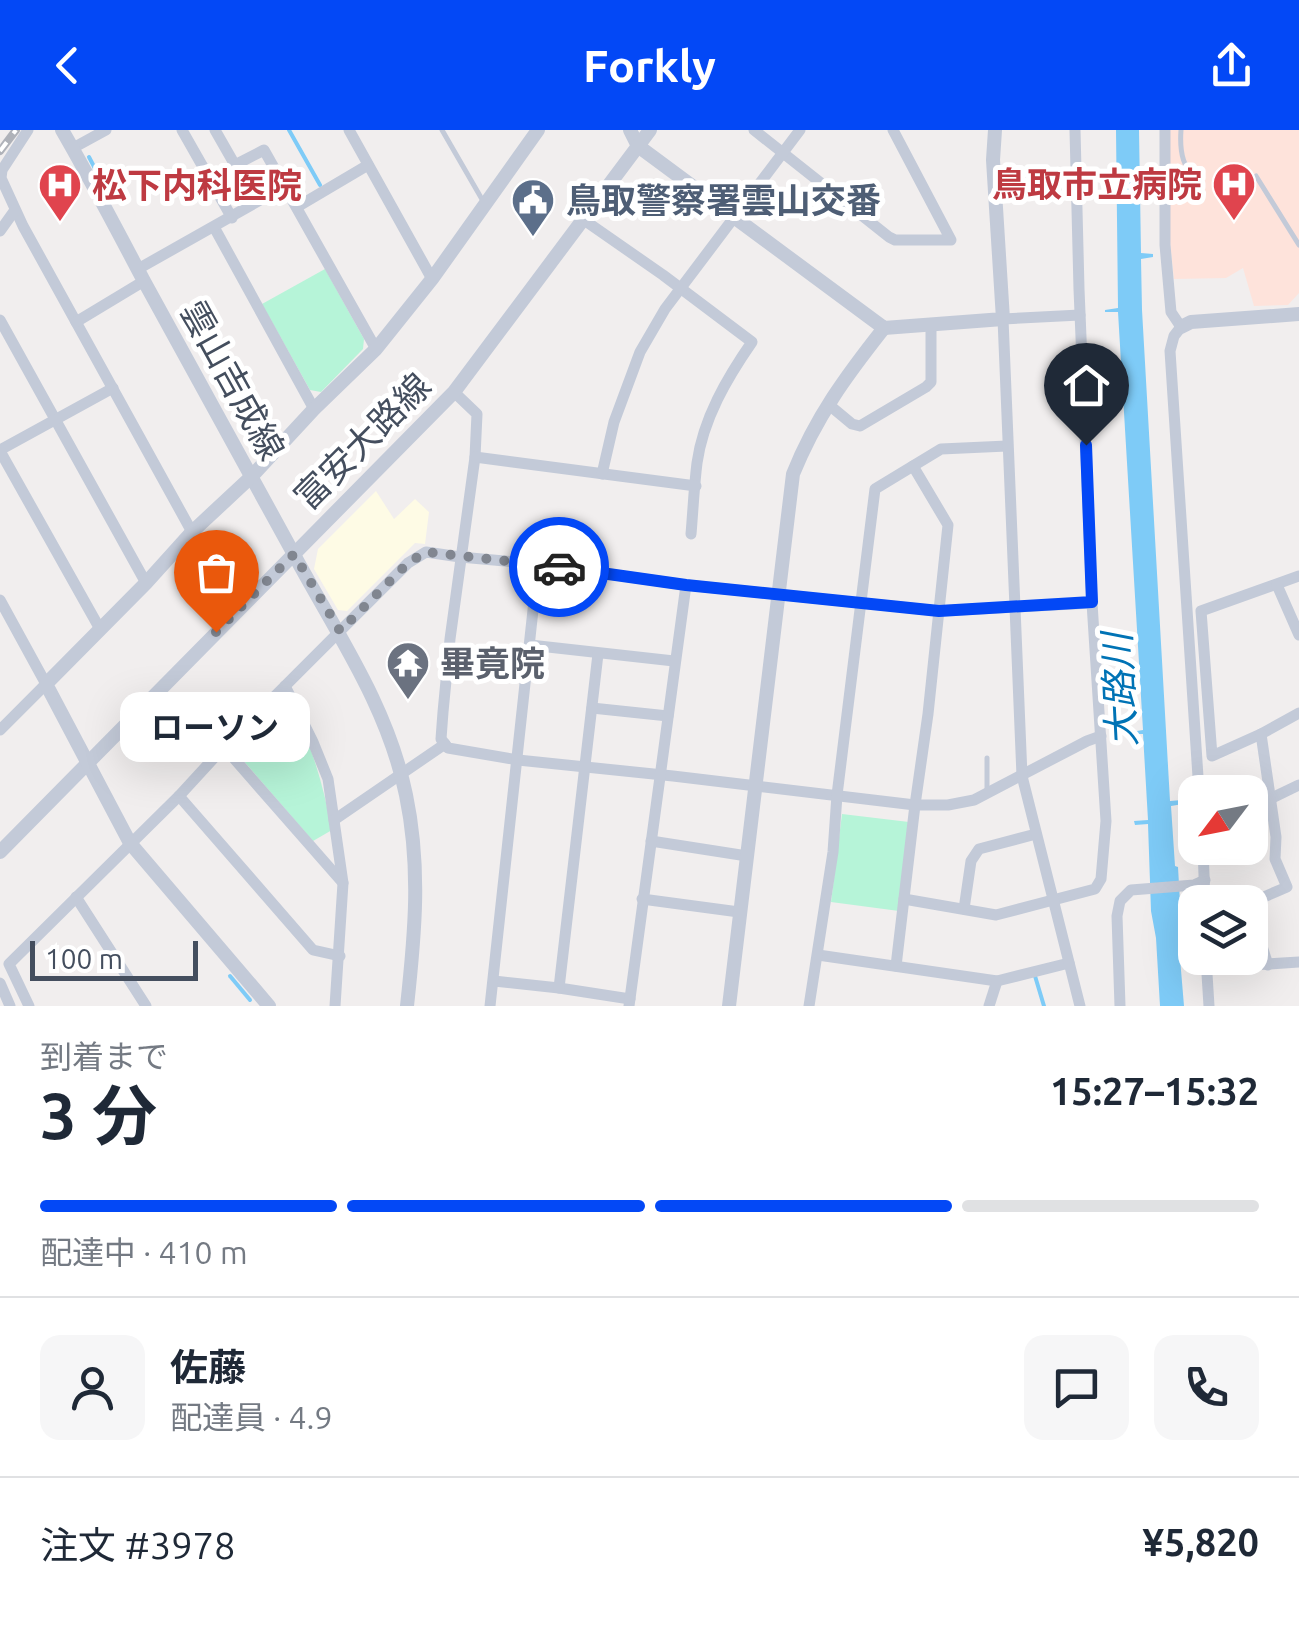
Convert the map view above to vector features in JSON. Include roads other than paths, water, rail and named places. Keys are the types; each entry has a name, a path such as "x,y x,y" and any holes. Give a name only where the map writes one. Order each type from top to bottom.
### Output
{"street":[{"path":"28,130 0,173 15,210 192,532"},
{"name":"雲山吉成線","path":"62,130 340,631 377,708 400,774 414,838 417,893 407,1006"},
{"path":"73,148 106,130"},
{"path":"182,130 232,218"},
{"path":"216,130 236,165 264,150 376,349"},
{"path":"349,130 432,279"},
{"path":"630,130 638,146 884,328 1080,315"},
{"name":"富安大路線","path":"0,852 454,392 650,130"},
{"path":"754,130 894,240 951,240 893,130"},
{"path":"602,474 614,422 640,352 665,309 800,130"},
{"path":"995,130 992,160 1003,320 1022,776 1080,1006"},
{"path":"904,899 996,915 1095,890 1101,879 1106,820 1092,602 1075,130"},
{"path":"1165,130 1165,245 1170,312 1181,327"},
{"path":"0,730 376,349 477,219 536,131"},
{"path":"296,207 368,164"},
{"path":"76,322 141,275 285,186"},
{"path":"0,231 15,210"},
{"path":"584,220 752,342 726,381 710,419 698,460 691,534"},
{"path":"214,228 314,409"},
{"path":"1198,775 1170,350 1174,336 1191,322 1299,314"},
{"path":"0,320 146,583"},
{"path":"828,404 860,426 926,388 931,382 931,325"},
{"path":"728,1006 793,474 808,437 828,404 884,328"},
{"path":"100,629 0,450 112,388"},
{"path":"454,392 477,414 443,712 441,739 448,748 518,760 914,805 948,805 974,800 1101,736"},
{"path":"810,1006 875,489 941,449 1008,446"},
{"path":"475,457 696,486"},
{"path":"896,966 948,525 913,466"},
{"path":"29,1006 9,964 414,557 426,552 686,585 939,611 1092,602"},
{"path":"490,1006 538,564"},
{"path":"1299,576 1201,610 1212,756 1299,714"},
{"path":"494,981 559,988 629,1003 686,585"},
{"path":"1277,586 1299,635"},
{"path":"0,600 130,843 260,1003"},
{"path":"530,645 674,661"},
{"path":"559,988 598,654"},
{"path":"285,686 328,779 343,882 334,1006"},
{"path":"592,708 668,716"},
{"path":"1261,734 1272,798 1274,859 1287,888 1268,897"},
{"path":"334,820 445,744"},
{"path":"224,747 343,882"},
{"path":"1272,798 1299,785"},
{"path":"179,796 313,950 340,956"},
{"path":"964,909 970,861 979,850 1036,834"},
{"path":"651,840 747,856"},
{"path":"1120,1006 1120,900 1138,889 1200,883 1202,865"},
{"path":"76,897 146,1006"},
{"path":"642,899 739,912"},
{"path":"818,955 997,981 1068,963"},
{"path":"1268,965 1299,962"},
{"path":"1207,975 1209,1006"},
{"path":"989,1006 997,981"},
{"path":"0,984 10,1006"}],"lane":[{"path":"442,130 484,204"},
{"path":"1181,130 1180,154 1200,189"},
{"path":"1256,176 1299,245"},
{"path":"986,758 987,794"}],"water":[{"path":"1116,130 1139,130 1141,253 1153,254 1141,259 1142,310 1170,801 1178,800 1178,805 1171,806 1179,885 1178,975 1181,975 1184,1006 1160,1006 1148,824 1135,825 1134,821 1148,820 1143,734 1131,734 1143,730 1118,312 1105,312 1118,308"}],"waterway":[{"path":"289,130 320,185"},
{"path":"89,157 100,178"},
{"path":"230,976 250,1000"},
{"path":"1035,976 1044,1006"}],"railway":[{"path":"0,151 16,130"}],"place":[{"name":"鳥取市立病院","path":"1234,222"},
{"name":"松下内科医院","path":"60,223"},
{"name":"鳥取警察署雲山交番","path":"533,238"},
{"name":"ローソン","path":"216,632"},
{"name":"畢竟院","path":"408,701"}],"water label":[{"name":"大路川","path":"1119,690"}]}
